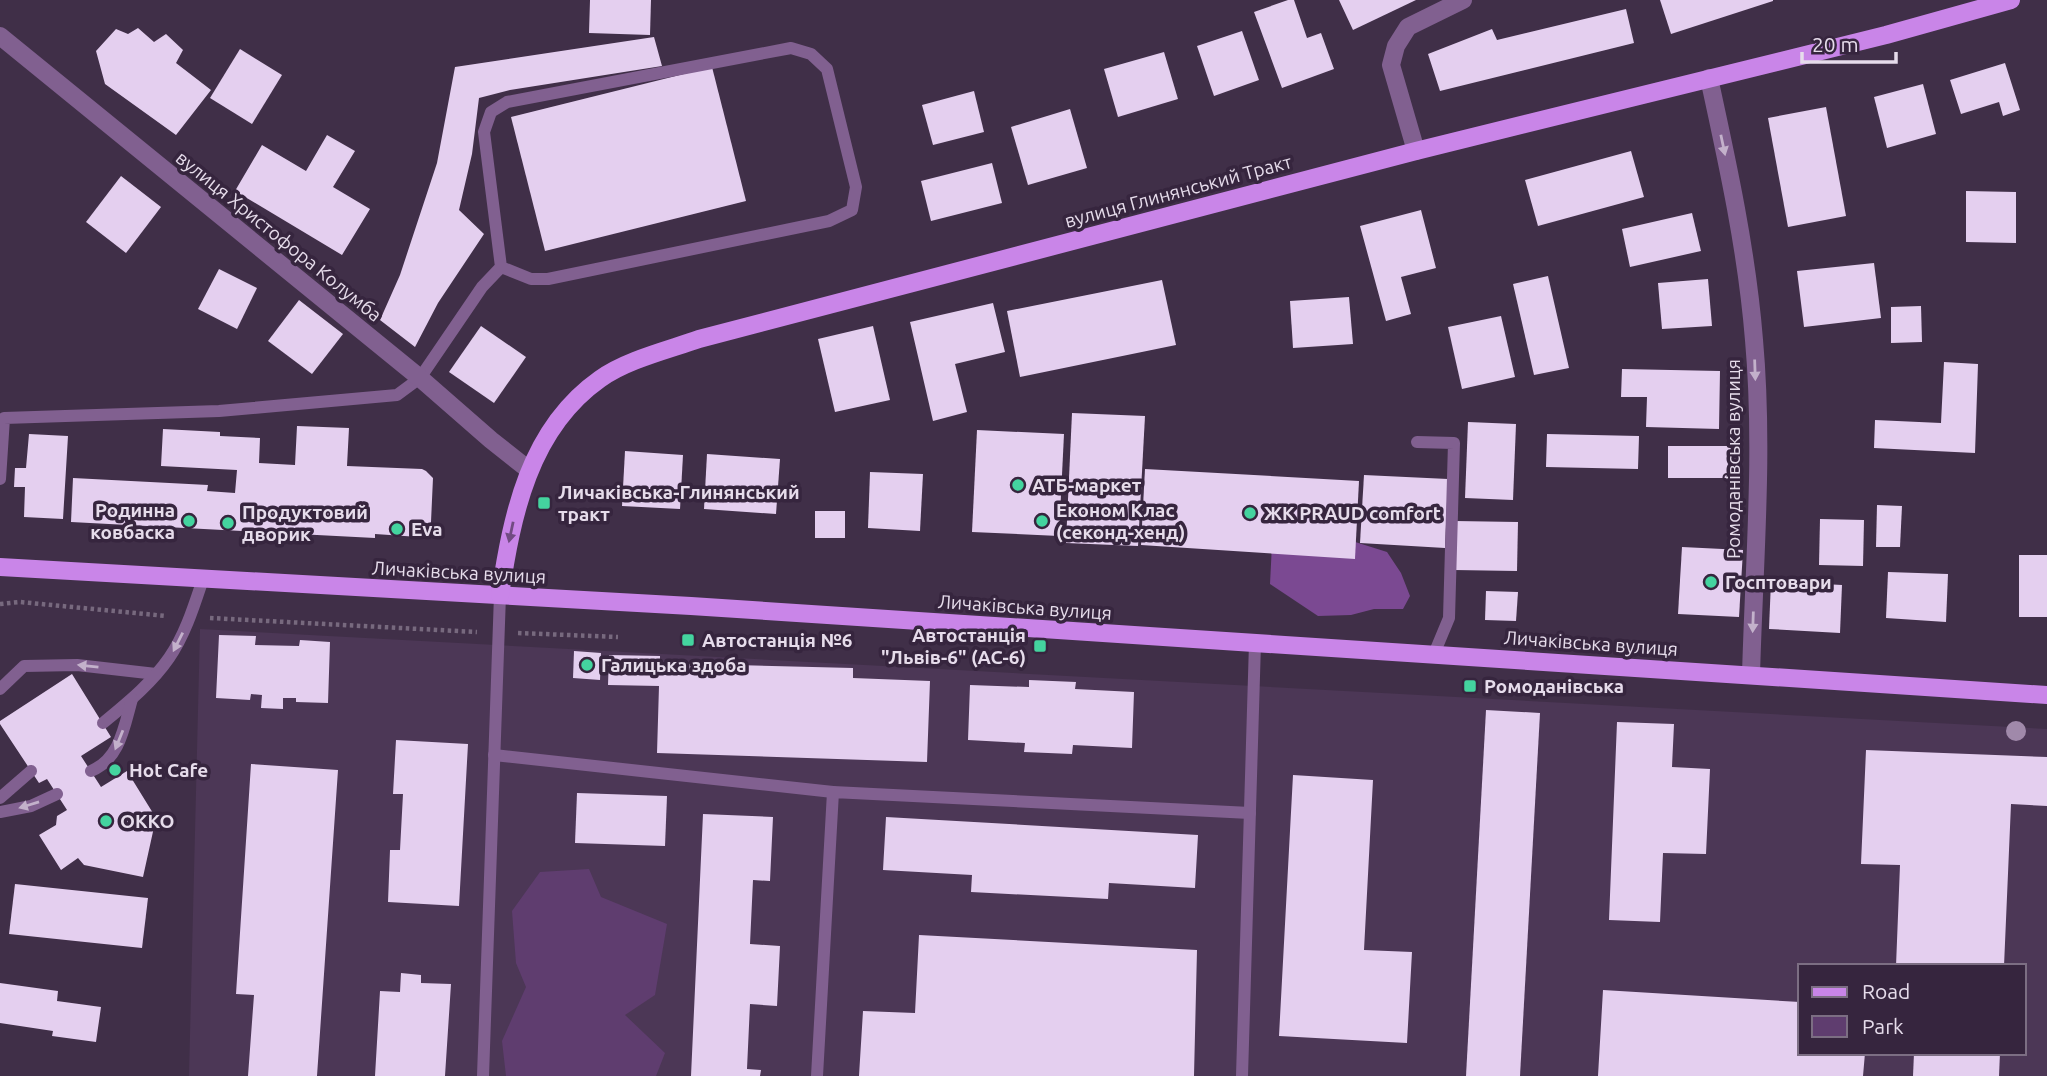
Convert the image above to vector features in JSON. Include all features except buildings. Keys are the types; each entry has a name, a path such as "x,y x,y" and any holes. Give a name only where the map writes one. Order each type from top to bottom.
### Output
{"main road":[{"name":"вулиця Глинянський Тракт","path":"500,595 510,533 529,470 549,430 600,378 640,359 699,339 1416,151 1886,35 2011,0"},
{"name":"Личаківська вулиця","path":"0,567 500,595 2047,695"}],"street":[{"path":"1416,151 1391,65 1396,46 1408,27 1463,0"},
{"name":"вулиця Христофора Колумба","path":"0,37 420,378 529,470"},
{"name":"Ромоданівська вулиця","path":"1709,78 1743,254 1754,340 1758,426 1751,675"}],"lane":[{"path":"791,48 811,54 827,69 856,187 852,209 829,221 548,279 531,279 501,267 484,132 491,112 507,102 791,48"},
{"path":"0,479 4,418 219,411 397,395 420,378 482,287 501,267"},
{"path":"1417,442 1454,443 1449,618 1434,654"},
{"path":"103,723 132,699 169,658 190,617 203,579"},
{"path":"483,1076 500,595"},
{"path":"1242,1076 1255,643"},
{"path":"0,689 24,666 77,665 156,674"},
{"path":"90,771 100,767 120,742 132,699"},
{"path":"494,755 833,792 1250,813"},
{"path":"0,798 32,771"},
{"path":"817,1076 833,792"},
{"path":"0,812 32,806 57,794"}],"path":[{"path":"0,604 20,602 190,617 618,637"}],"shaded area":[{"path":"1333,535 1387,552 1401,573 1410,596 1403,609 1374,609 1351,615 1318,616 1270,584 1272,544"},
{"path":"200,629 2047,729 2047,1076 189,1076"}],"green space":[{"path":"589,869 601,897 667,924 655,995 625,1015 665,1053 656,1076 506,1076 502,1041 526,987 516,963 512,911 540,872"}],"place":[{"name":"АТБ-маркет","path":"1018,485"},
{"name":"Личаківська-Глинянський тракт","path":"544,503"},
{"name":"ЖК PRAUD comfort","path":"1250,513"},
{"name":"Родинна ковбаска","path":"189,521"},
{"name":"Економ Клас (секонд-хенд)","path":"1042,521"},
{"name":"Продуктовий дворик","path":"228,523"},
{"name":"Eva","path":"397,529"},
{"name":"Госптовари","path":"1711,582"},
{"name":"Автостанція №6","path":"688,640"},
{"name":"Автостанція \"Львів-6\" (АС-6)","path":"1040,646"},
{"name":"Галицька здоба","path":"587,665"},
{"name":"Ромоданівська","path":"1470,686"},
{"name":"Hot Cafe","path":"115,770"},
{"name":"ОККО","path":"106,821"}]}
